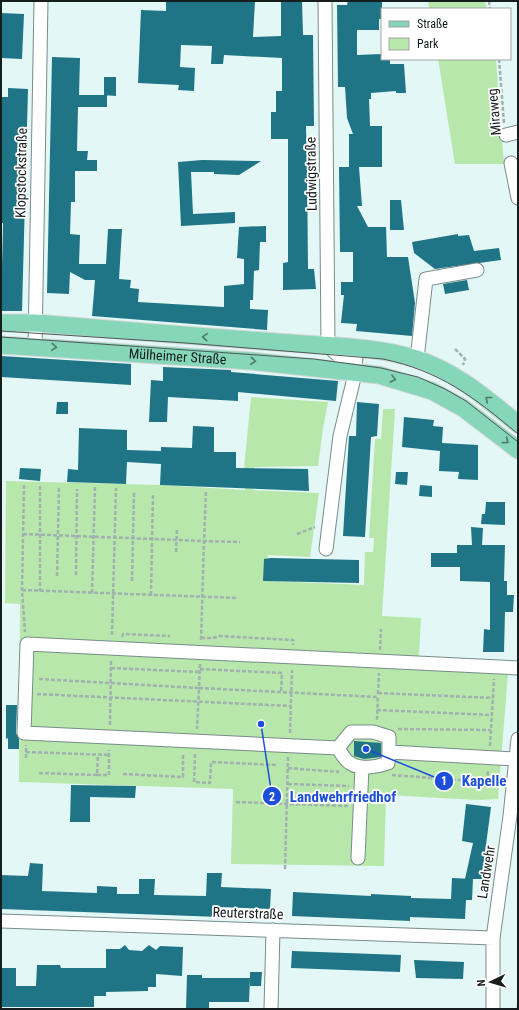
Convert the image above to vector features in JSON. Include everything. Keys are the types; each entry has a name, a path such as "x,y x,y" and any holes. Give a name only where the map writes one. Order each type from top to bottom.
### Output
{"main road":[{"name":"Mülheimer Straße","path":"1,323 35,323 328,346 384,352 417,359 459,379 482,395 518,424"},
{"name":"Mülheimer Straße","path":"1,345 251,361 355,371 407,382 432,391 463,408 518,450"}],"street":[{"name":"Klopstockstraße","path":"35,346 41,1"},
{"name":"Ludwigstraße","path":"325,1 328,346"},
{"path":"510,163 518,198"},
{"path":"417,359 426,279 477,270"},
{"path":"328,346 355,371"},
{"path":"326,549 340,436 355,371 357,349"},
{"path":"338,748 351,732 386,734 389,752 388,763 377,767 362,767 350,763 338,748 24,733 27,644 518,668"},
{"name":"Landwehr","path":"493,1009 493,938 510,823 518,740"},
{"path":"389,752 516,759"},
{"path":"358,858 362,767"},
{"name":"Reuterstraße","path":"1,921 493,938"},
{"path":"271,1009 273,930"}],"path":[{"name":"Miraweg","path":"499,60 512,133"},
{"path":"24,485 22,590 27,644"},
{"path":"40,486 40,591"},
{"path":"58,576 59,486"},
{"path":"92,593 95,487"},
{"path":"76,575 77,489"},
{"path":"199,688 206,492"},
{"path":"132,581 134,493"},
{"path":"151,594 153,493"},
{"path":"297,534 330,522"},
{"path":"176,552 177,528"},
{"path":"23,534 240,542"},
{"path":"22,590 238,598"},
{"path":"201,638 213,638 219,636 293,640"},
{"path":"388,775 487,782 495,666"},
{"path":"111,668 282,673 281,693"},
{"path":"25,679 378,697 377,726 386,734 402,728 491,730"},
{"path":"25,693 291,706"},
{"path":"378,693 493,698"},
{"path":"377,710 492,715"},
{"path":"123,774 183,777 183,740"},
{"path":"26,752 109,755"},
{"path":"39,772 97,775 98,754"},
{"path":"288,784 362,786"},
{"path":"236,802 360,806"},
{"path":"518,1004 518,1009"}],"green space":[{"path":"428,1 485,1 487,8 429,8"},
{"path":"438,60 496,60 504,164 455,164"},
{"path":"251,397 328,402 318,466 254,467 255,489 251,490 319,493 310,557 268,555 267,581 364,585 365,552 373,552 374,538 369,538 375,439 381,439 383,409 395,409 382,616 421,618 419,656 509,661 498,799 477,800 386,795 384,866 231,864 233,789 19,782 20,604 5,603 6,481 160,485 245,490 243,478"}],"building":[{"path":"255,1 253,37 281,36 281,1 302,1 303,35 313,35 314,126 306,126 308,269 314,269 316,289 283,290 283,263 288,262 288,139 271,139 271,112 276,112 276,91 282,91 282,58 224,55 223,64 211,64 212,46 181,45 180,67 195,68 194,91 178,90 179,85 138,83 141,10 166,11 166,2"},
{"path":"348,1 382,1 379,30 357,30 357,55 381,54 381,60 390,60 390,64 404,64 406,93 396,93 396,91 371,93 371,99 369,99 370,126 382,126 382,167 359,167 362,206 357,206 368,227 386,227 387,257 408,257 415,303 412,336 356,331 357,324 341,323 344,295 341,295 341,282 353,282 353,252 340,252 339,167 349,167 349,134 353,134 347,118 345,87 338,87 337,5 347,5"},
{"path":"1,13 24,14 22,59 1,58"},
{"path":"52,57 80,58 79,95 107,95 107,107 78,107 77,151 88,151 87,160 97,160 97,171 75,171 75,202 71,202 70,234 80,235 79,264 106,264 108,229 122,229 119,279 131,280 130,288 139,289 138,302 224,307 224,286 244,284 244,259 237,258 239,227 266,226 266,242 260,242 259,270 254,271 253,300 250,300 250,309 268,310 267,330 92,316 95,280 85,280 70,272 69,294 47,293"},
{"path":"104,77 116,77 116,96 104,95"},
{"path":"8,88 28,89 22,311 1,311 3,223 1,223 1,97 8,97"},
{"path":"202,160 261,161 239,175 214,174 214,172 191,172 193,214 235,212 235,223 181,226 178,162"},
{"path":"390,200 401,200 404,230 390,230"},
{"path":"458,234 458,236 469,235 474,251 499,248 501,260 435,269 414,253 412,242"},
{"path":"467,280 469,290 445,294 443,284"},
{"path":"1,356 131,364 131,385 1,377"},
{"path":"163,367 231,370 231,372 338,381 336,401 238,392 238,401 168,397 167,422 149,422 151,380 163,381"},
{"path":"57,402 68,402 68,414 56,414"},
{"path":"357,402 379,404 377,436 371,437 365,537 343,536 349,436 356,436"},
{"path":"404,417 434,420 433,426 443,427 442,443 478,445 478,480 458,479 459,472 439,471 440,451 402,447"},
{"path":"193,426 214,427 214,452 236,452 236,468 308,469 309,491 160,485 161,464 127,462 126,484 67,482 68,469 78,470 79,428 127,430 127,450 161,451 161,447 192,448"},
{"path":"20,468 41,469 40,481 19,479"},
{"path":"396,472 408,472 407,485 395,484"},
{"path":"420,485 432,486 432,497 419,496"},
{"path":"486,502 505,502 505,525 481,524 482,514 485,514"},
{"path":"471,527 483,528 482,545 505,545 504,581 507,581 507,595 514,595 513,612 505,612 504,652 483,652 484,629 490,630 490,582 460,581 460,567 431,567 431,553 457,553 457,545 472,545"},
{"path":"264,559 359,560 359,583 263,581"},
{"path":"6,705 17,705 16,733 19,739 19,749 8,749 8,738 6,739"},
{"path":"354,741 381,743 381,757 364,759 354,756"},
{"path":"71,785 136,786 135,798 90,797 90,822 70,822"},
{"path":"466,804 491,807 484,860 490,861 487,879 465,879 473,843 462,841"},
{"path":"30,863 43,864 42,891 97,893 97,886 117,887 117,894 139,894 139,879 155,879 154,895 206,896 207,873 222,873 221,887 271,889 270,909 221,907 220,917 1,909 1,875 28,876"},
{"path":"452,878 473,879 472,900 466,900 465,919 410,917 410,921 292,916 293,892 371,896 371,894 411,896 411,898 451,899"},
{"path":"125,945 129,950 142,951 149,945 156,950 160,946 183,947 182,976 156,974 156,987 148,987 148,991 106,992 106,996 94,996 94,1007 1,1007 1,968 16,968 16,986 36,986 37,965 60,965 61,968 106,968 106,949 120,949"},
{"path":"292,951 401,955 400,972 291,968"},
{"path":"414,960 464,962 463,979 416,978"},
{"path":"250,972 262,972 261,986 250,986"},
{"path":"187,975 202,975 202,978 250,978 249,1002 209,1002 209,1008 186,1008"}],"tram line":[{"path":"1,331 186,343 383,359 403,364 439,378 471,397 518,434"},
{"path":"1,337 314,359 381,368 418,377 445,389 466,401 518,442"}],"place":[{"name":"Landwehrfriedhof","path":"261,724"},
{"name":"Kapelle","path":"366,749"}]}
